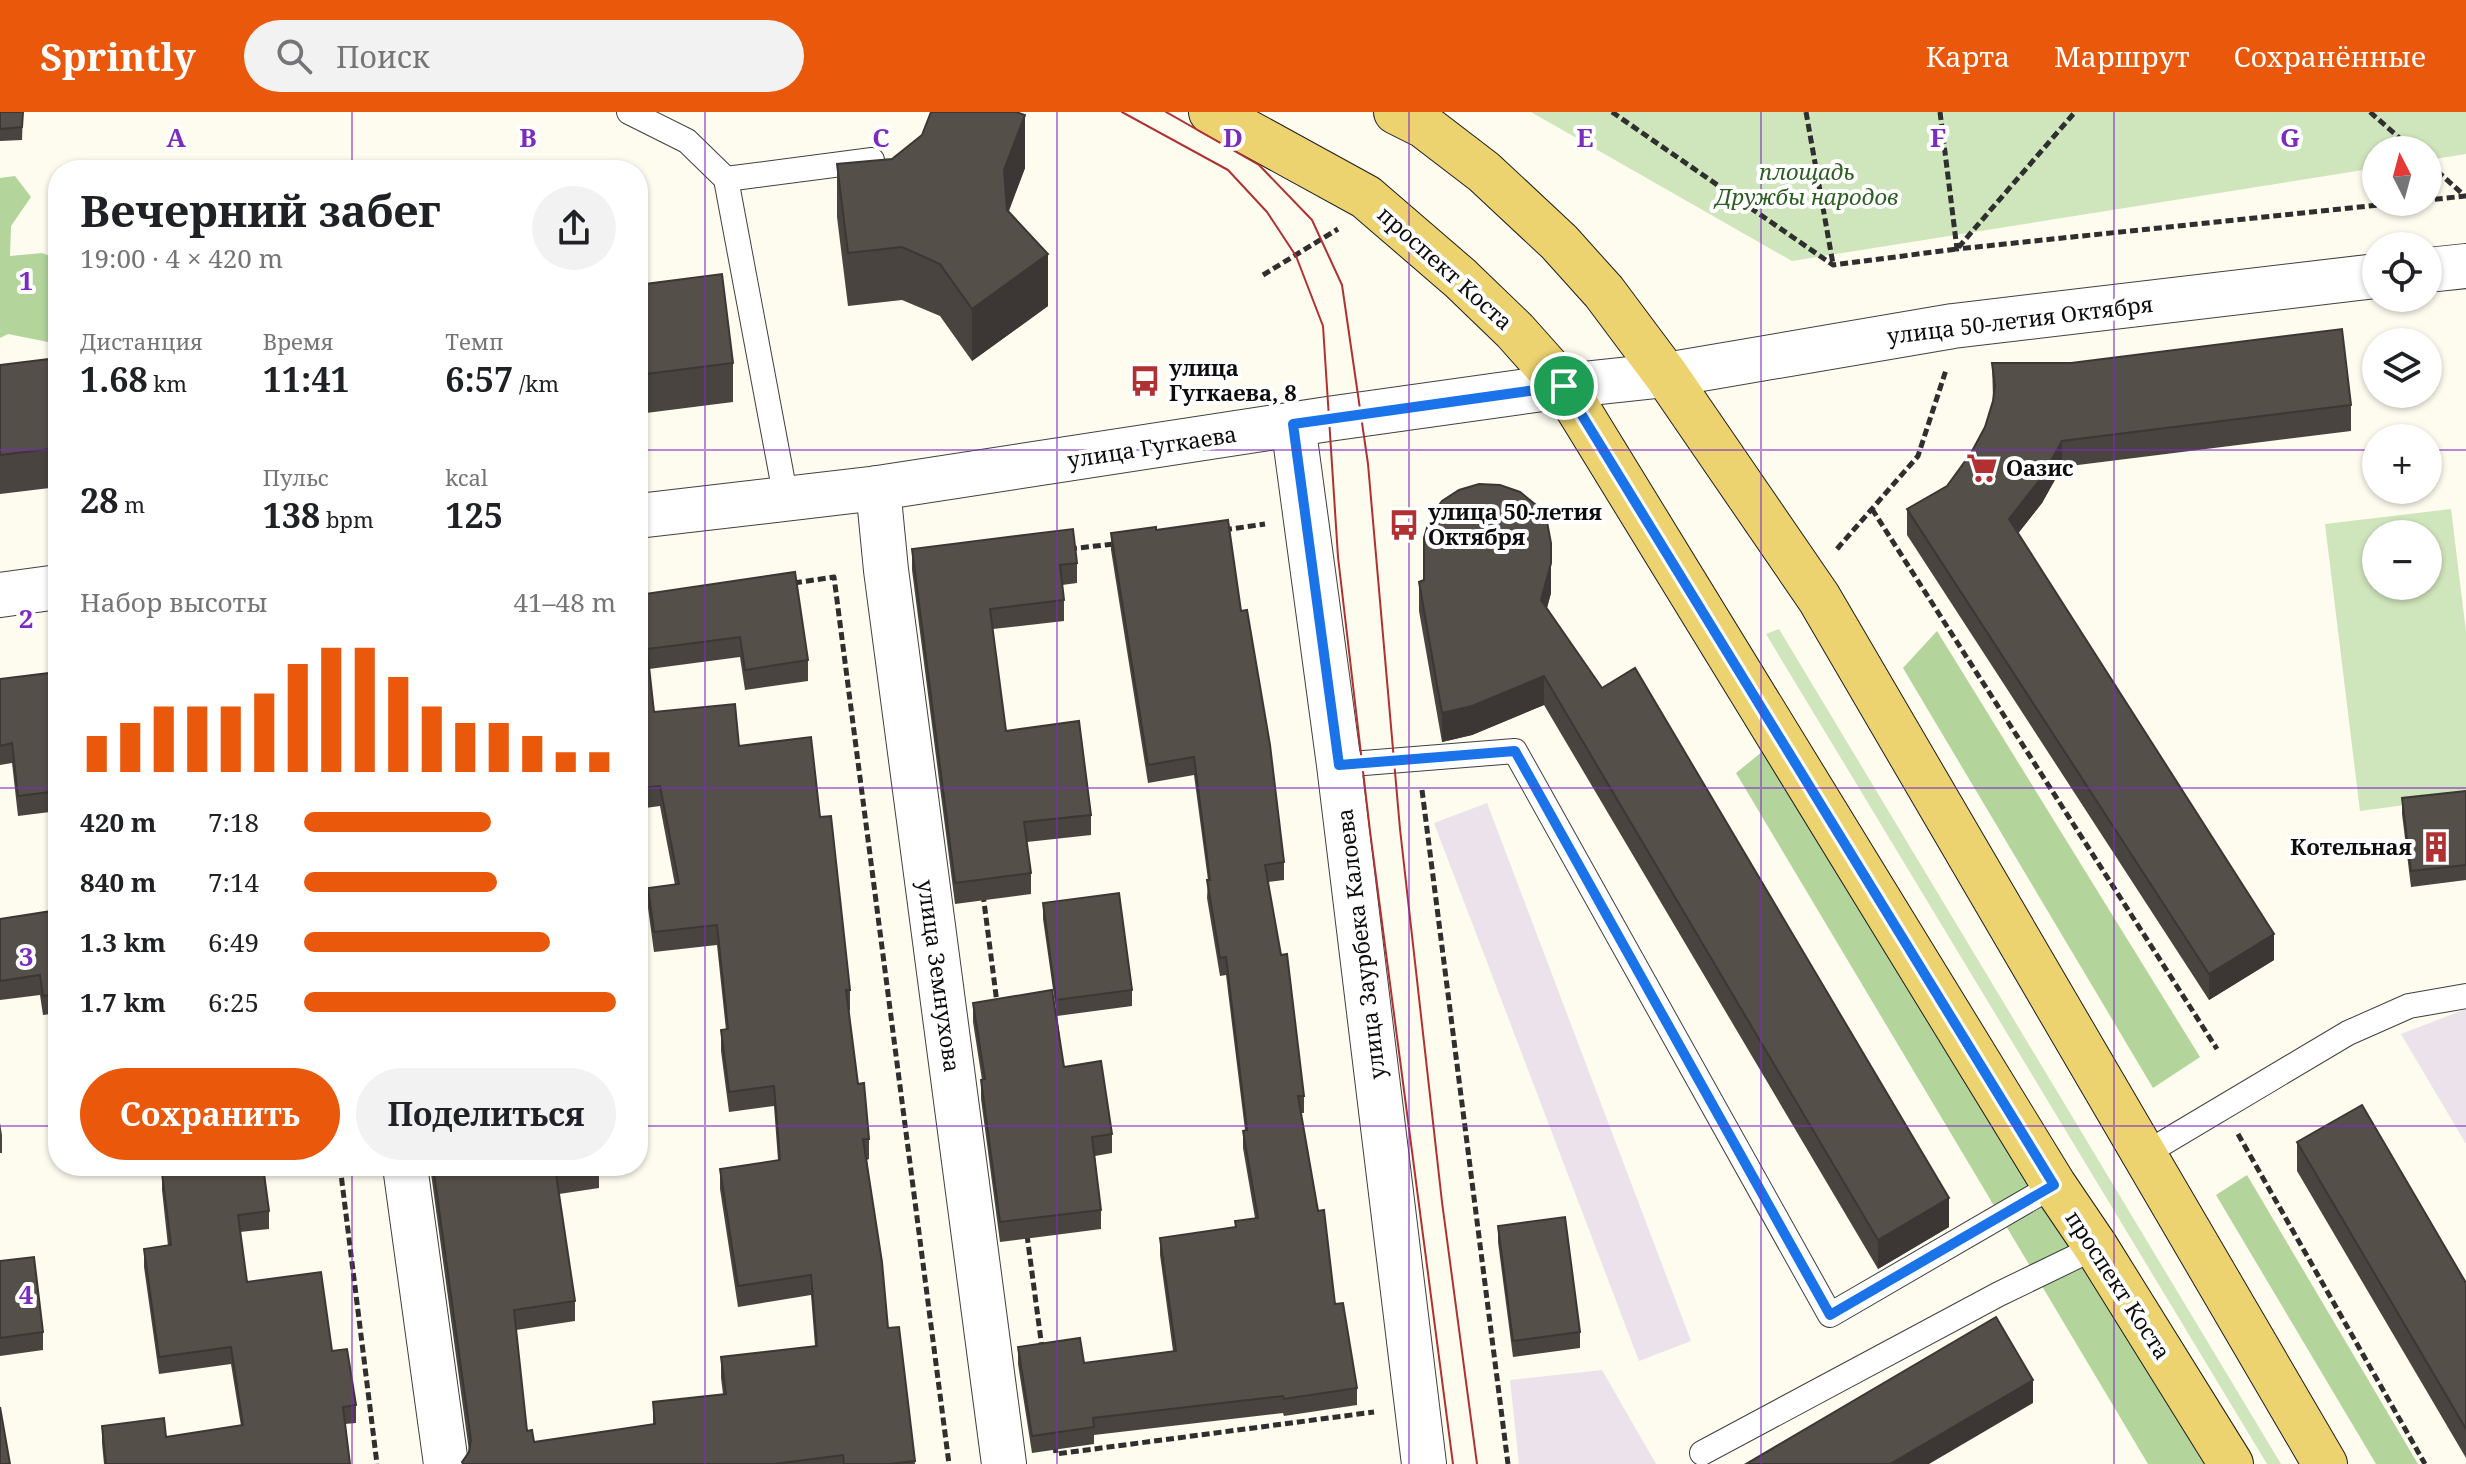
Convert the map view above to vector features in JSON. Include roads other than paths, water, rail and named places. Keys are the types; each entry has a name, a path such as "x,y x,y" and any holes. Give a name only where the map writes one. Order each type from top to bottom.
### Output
{"main road":[{"name":"проспект Коста","path":"1211,112 1366,197 1471,288 1564,386 2054,1185 2231,1464"},
{"path":"1396,112 1424,126 1484,172 1559,242 1604,292 1666,375 1819,598 2325,1464"}],"street":[{"path":"2442,269 2466,266"},
{"name":"улица 50-летия Октября","path":"1666,375 1953,326 2362,278"},
{"name":"улица Гугкаева","path":"648,515 878,488 1293,424 1666,375"},
{"name":"улица Заурбека Калоева","path":"1293,424 1339,765 1424,1464"},
{"name":"улица Земнухова","path":"878,488 890,601 1004,1464"},
{"path":"0,595 48,588"},
{"path":"406,1176 446,1464"}],"lane":[{"path":"629,112 687,141 726,179 739,294 786,499"},
{"path":"726,179 872,160"},
{"path":"1339,765 1515,751 1830,1315 2054,1185"},
{"path":"2143,1155 2348,1033 2409,1006 2466,996"},
{"path":"1702,1453 1999,1294 2096,1247"}],"tram line":[{"path":"1122,112 1228,170 1267,212 1296,256 1323,326 1338,557 1370,831 1453,1464"},
{"path":"1166,112 1259,165 1312,220 1342,285 1368,464 1400,829 1442,1202 1477,1464"}],"place":[{"name":"улица Гугкаева, 8","path":"1145,381"},
{"name":"Оазис","path":"1982,468"},
{"name":"улица 50-летия Октября","path":"1404,525"},
{"name":"Котельная","path":"2436,847"}],"park label":[{"name":"площадь Дружбы народов","path":"1807,184"}]}
